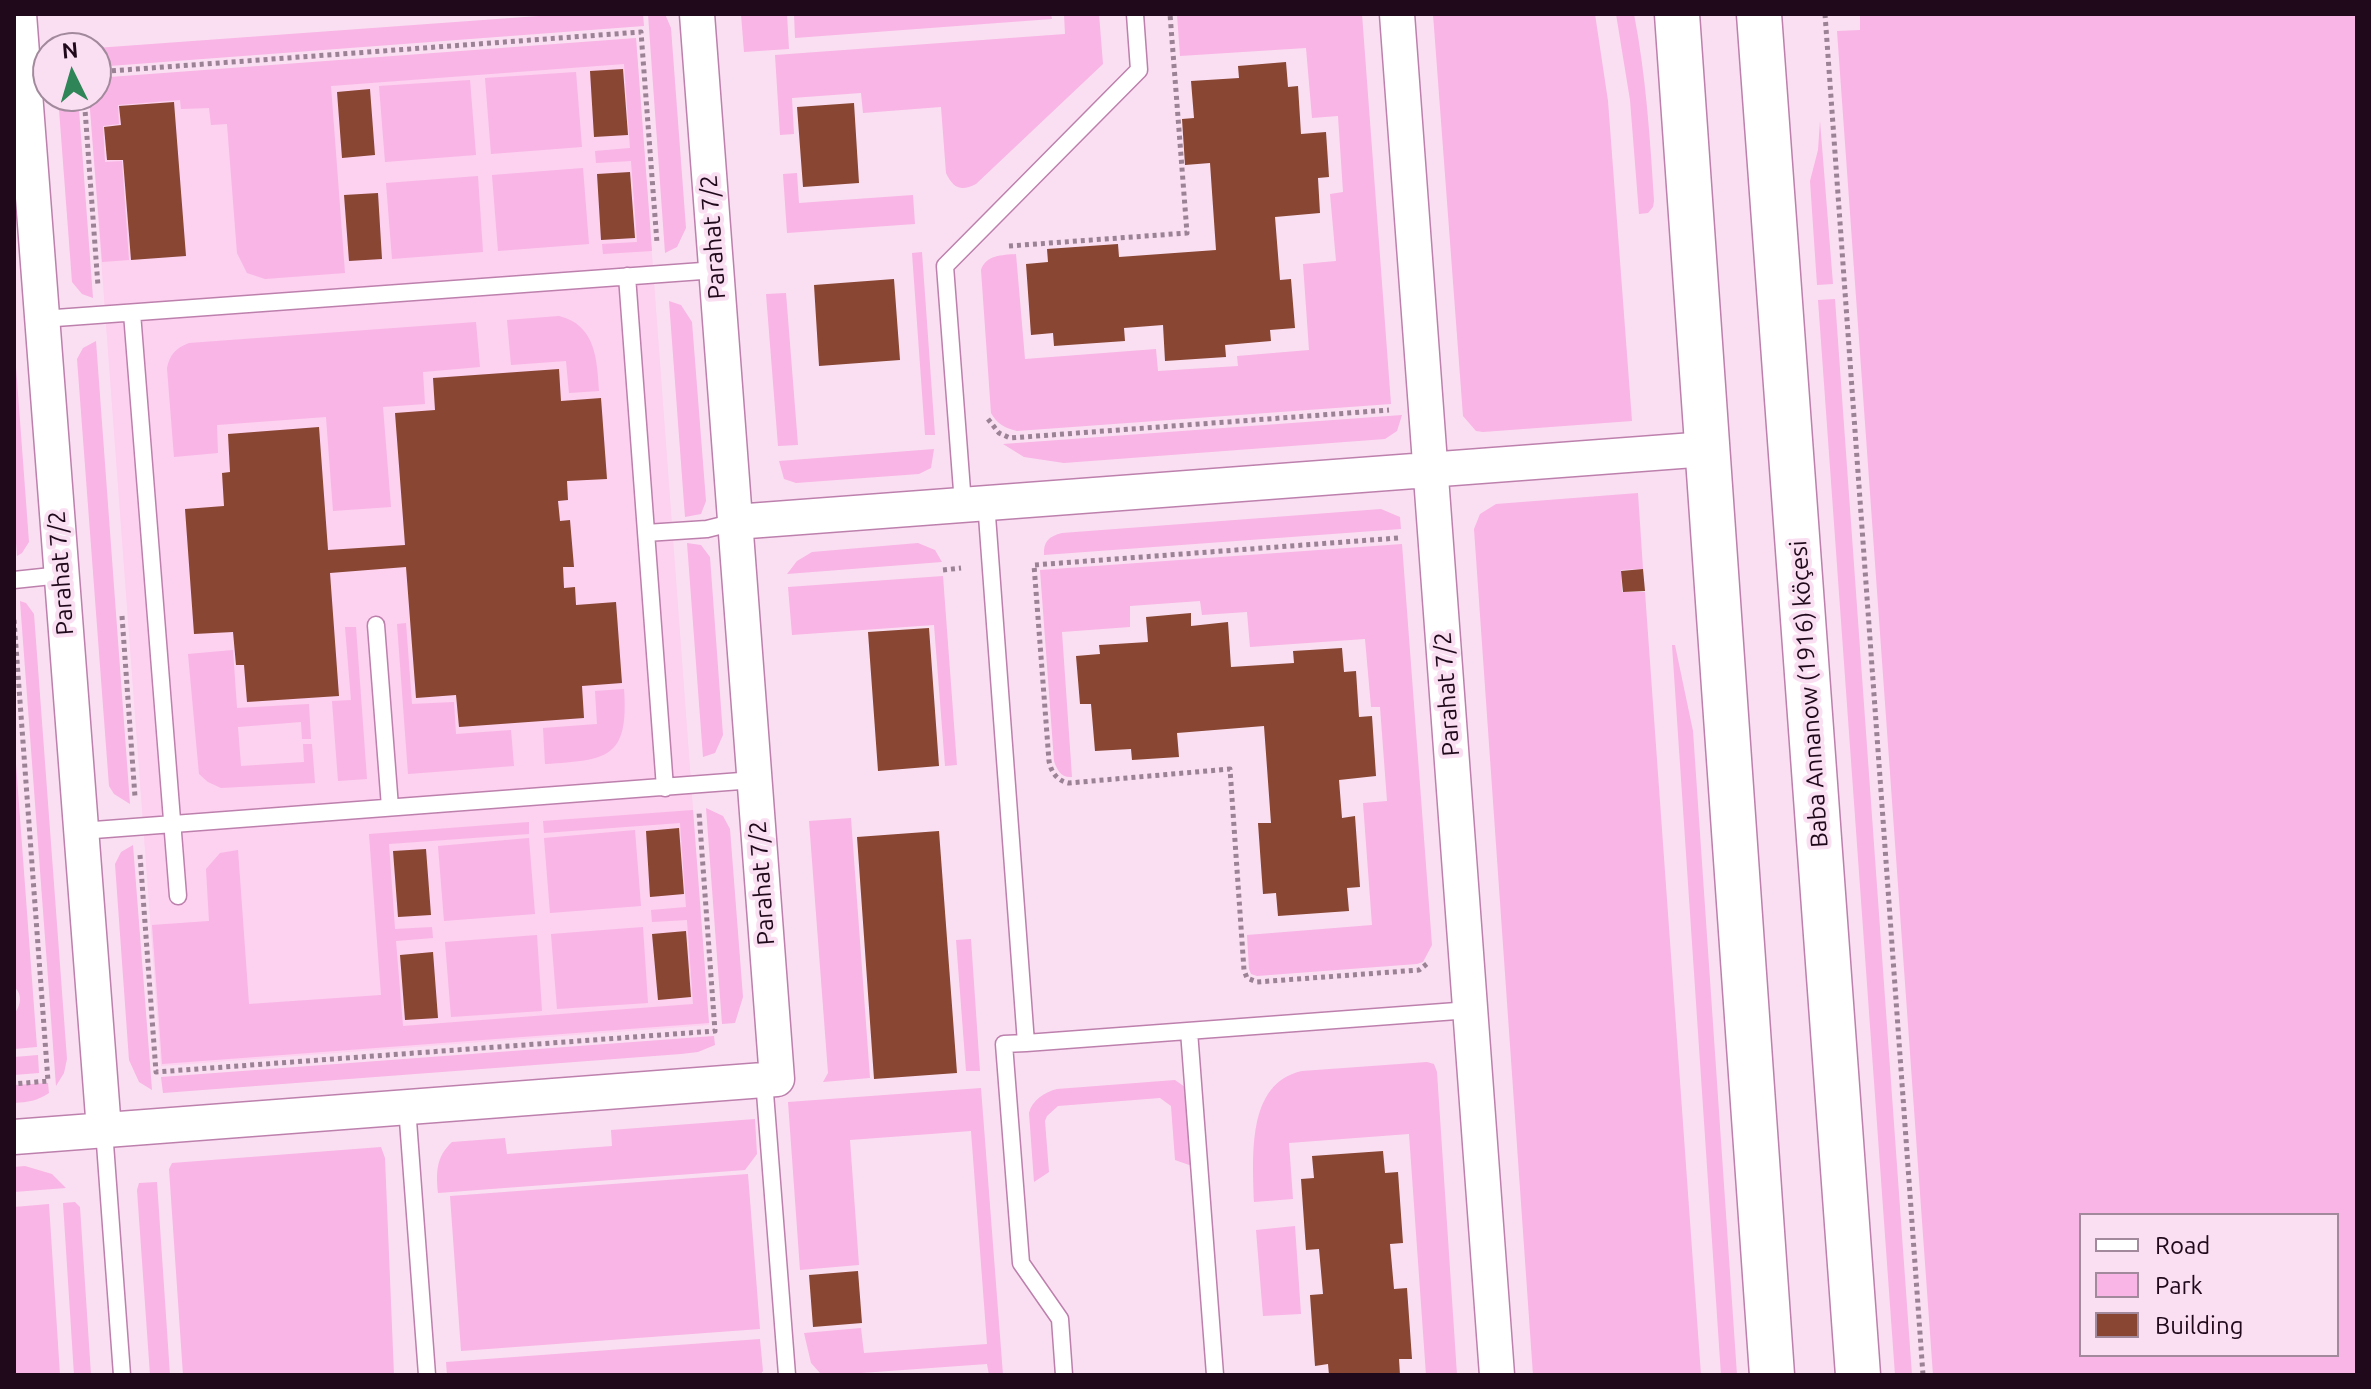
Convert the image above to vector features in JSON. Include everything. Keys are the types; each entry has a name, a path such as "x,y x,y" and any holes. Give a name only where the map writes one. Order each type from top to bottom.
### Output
{"main road":[{"path":"1677,14 1772,1375"},
{"name":"Baba Annanow (1916) köçesi","path":"1759,14 1858,1375"}],"street":[{"name":"Parahat 7/2","path":"30,14 17,15 104,1130"},
{"name":"Parahat 7/2","path":"697,14 777,1079 764,1080"},
{"name":"Parahat 7/2","path":"1397,14 1497,1375"},
{"path":"735,522 1707,449"},
{"path":"14,1137 764,1080"}],"lane":[{"path":"1026,1043 974,503 945,266 1139,70 1135,14"},
{"path":"42,319 716,270"},
{"path":"627,276 665,788"},
{"path":"132,313 178,896"},
{"path":"646,533 707,529 735,522"},
{"path":"14,580 61,575"},
{"path":"376,625 390,807"},
{"path":"81,831 754,780"},
{"path":"1064,1375 1060,1319 1021,1263 1004,1044 1470,1010"},
{"path":"1189,1031 1215,1375"},
{"path":"764,1080 787,1375"},
{"path":"407,1107 427,1375"},
{"path":"104,1130 122,1375"}],"path":[{"path":"1001,247 1187,233 1170,14"},
{"path":"1825,14 1923,1375"},
{"path":"112,71 641,32 659,274"},
{"path":"986,412 999,433 1010,438 1398,410"},
{"path":"1407,538 1034,565 1049,761 1054,774 1069,783 1230,769 1247,978 1257,982 1419,970 1434,956"},
{"path":"14,620 48,1081 14,1084"},
{"path":"156,1072 715,1031 697,785"}],"shaded area":[{"path":"636,38 709,1025 161,1066 90,112 112,112 112,94"}],"green space":[{"path":"566,14 643,14 644,26 112,66 112,47"},
{"path":"648,14 665,14 671,28 686,228 677,247 665,253"},
{"path":"741,14 787,14 789,49 744,52"},
{"path":"794,14 1051,14 1052,19 795,38"},
{"path":"1064,14 1099,14 1103,64 976,184 958,187 946,173 941,107 863,113 861,93 792,98 794,134 780,135 775,55 1065,34"},
{"path":"1177,14 1362,14 1391,404 1017,431 1009,428 999,423 991,413 981,270 987,261 995,257 1016,254 1025,359 1156,349 1158,371 1238,366 1237,356 1309,350 1303,264 1336,261 1330,194 1343,192 1338,116 1312,118 1306,48 1180,56"},
{"path":"1433,14 1595,14 1608,101 1632,421 1483,432 1476,431 1463,416"},
{"path":"1616,14 1634,14 1638,37 1654,201 1648,213 1639,214 1630,100"},
{"path":"1860,14 2357,14 2357,1375 1933,1375 1837,31 1860,30"},
{"path":"636,38 652,251 603,254 602,244 637,242 631,161 596,163 595,151 630,148 624,64 331,86 345,273 265,279 247,273 237,253 227,124 211,125 209,108 181,109 180,100 118,105 119,124 103,126 105,162 122,161 129,260 102,262 90,112 112,112 112,77"},
{"path":"576,72 582,147 491,154 485,78"},
{"path":"470,80 476,155 385,162 379,86"},
{"path":"59,112 79,112 93,298 82,294 72,282"},
{"path":"1820,121 1833,284 1817,285 1810,181 1818,150"},
{"path":"583,168 589,244 498,251 492,175"},
{"path":"797,173 799,203 913,195 915,224 787,233 783,174"},
{"path":"478,176 483,252 392,259 386,183"},
{"path":"922,252 935,435 925,435 912,253"},
{"path":"786,293 798,445 778,446 766,294"},
{"path":"1835,299 1912,1375 1895,1375 1818,300"},
{"path":"669,301 681,305 692,322 706,501 701,514 685,517"},
{"path":"559,316 581,327 592,345 599,391 569,393 566,361 511,365 507,320"},
{"path":"476,322 480,367 423,372 425,404 383,407 391,507 333,511 326,417 217,425 218,453 174,457 167,368 172,355 184,345"},
{"path":"14,340 29,542 17,556 14,516"},
{"path":"96,341 130,804 114,794 109,786 77,359 83,348"},
{"path":"1402,415 1397,431 1385,439 1064,463 1024,457 1003,444"},
{"path":"934,449 931,468 919,474 796,483 784,479 779,461"},
{"path":"1638,493 1643,569 1621,570 1622,592 1645,592 1701,1375 1533,1375 1474,529 1480,514 1496,504"},
{"path":"1381,509 1400,517 1401,529 1044,555 1048,540 1062,533"},
{"path":"687,543 701,545 710,557 723,735 715,753 703,757"},
{"path":"918,543 935,550 942,562 787,574 797,561 812,552"},
{"path":"1402,544 1432,945 1423,962 1417,964 1251,974 1247,935 1372,925 1363,803 1387,801 1380,707 1371,707 1365,639 1250,647 1247,612 1202,615 1200,601 1130,606 1130,627 1062,632 1072,777 1068,777 1060,773 1054,761 1040,570"},
{"path":"943,576 957,765 945,766 934,625 792,635 788,587"},
{"path":"20,601 26,603 34,614 67,1059 64,1073 56,1086"},
{"path":"406,623 412,704 454,702 456,734 511,730 514,766 408,774 397,624"},
{"path":"345,627 356,627 367,779 338,781 332,701 351,700"},
{"path":"1672,645 1675,645 1693,731 1737,1375 1721,1375"},
{"path":"233,650 237,708 309,704 311,739 302,739 301,722 238,727 241,766 304,762 303,744 312,744 315,783 221,788 199,774 188,654"},
{"path":"624,689 622,730 618,742 610,751 584,760 545,764 543,728 597,724 595,691"},
{"path":"14,737 37,1047 14,1049 14,1014 20,1000 14,987"},
{"path":"706,808 723,816 730,829 743,997 735,1023 722,1024"},
{"path":"693,810 709,1023 162,1064 152,925 209,921 206,869 220,853 238,850 249,1004 381,995 369,834 529,822 529,834 389,844 395,929 432,927 433,938 396,941 403,1026 693,1004 687,920 652,922 651,910 686,907 680,823 544,833 543,821"},
{"path":"851,818 870,1078 823,1082 828,1073 809,821"},
{"path":"635,830 641,906 550,913 544,838"},
{"path":"529,838 535,914 444,921 438,846"},
{"path":"133,845 152,1090 139,1082 129,1060 115,864 121,852"},
{"path":"643,927 648,1003 557,1009 551,934"},
{"path":"537,935 542,1011 451,1017 445,942"},
{"path":"971,939 980,1071 966,1071 956,940"},
{"path":"714,1036 715,1045 698,1052 681,1054 163,1093 161,1077"},
{"path":"38,1055 39,1073 14,1075 14,1057"},
{"path":"1434,1064 1437,1072 1457,1375 1426,1375 1409,1134 1289,1143 1293,1199 1254,1202 1253,1164 1257,1124 1271,1090 1284,1078 1302,1071"},
{"path":"1175,1080 1185,1087 1186,1092 1192,1166 1175,1160 1171,1106 1160,1098 1058,1106 1045,1121 1049,1172 1034,1182 1029,1113 1040,1097 1057,1089"},
{"path":"48,1083 49,1093 45,1096 14,1103 14,1085"},
{"path":"981,1088 1003,1375 989,1375 987,1364 833,1375 820,1373 811,1363 804,1333 861,1328 864,1353 987,1344 971,1131 850,1140 859,1265 800,1270 788,1102"},
{"path":"755,1119 757,1154 745,1170 438,1193 438,1165 452,1142 505,1138 507,1154 612,1146 611,1130"},
{"path":"381,1147 385,1158 394,1375 183,1375 169,1169 172,1163"},
{"path":"25,1166 52,1174 66,1188 14,1192 14,1167"},
{"path":"748,1174 760,1329 461,1351 450,1196"},
{"path":"157,1182 170,1375 150,1375 137,1190 139,1183"},
{"path":"75,1202 80,1207 91,1375 74,1375 63,1203"},
{"path":"49,1204 60,1375 14,1375 14,1207"},
{"path":"1295,1226 1301,1314 1263,1316 1256,1230"},
{"path":"760,1339 763,1371 760,1375 447,1375 446,1362"}],"building":[{"path":"1286,62 1288,87 1298,86 1301,134 1326,132 1329,177 1318,178 1320,213 1275,217 1280,280 1291,279 1295,328 1270,330 1271,341 1225,345 1226,357 1165,361 1163,325 1124,328 1125,341 1054,346 1053,333 1031,335 1026,264 1048,262 1047,249 1118,244 1119,257 1216,250 1210,163 1185,165 1182,119 1194,118 1191,81 1239,78 1238,66"},
{"path":"623,69 628,135 594,137 590,71"},
{"path":"370,89 375,155 342,158 337,92"},
{"path":"174,102 186,256 131,260 123,160 107,160 104,127 121,125 119,106"},
{"path":"854,103 859,183 803,187 797,107"},
{"path":"630,172 635,238 601,240 597,174"},
{"path":"378,193 382,259 349,261 344,195"},
{"path":"894,279 900,360 819,366 814,285"},
{"path":"559,369 561,401 601,398 607,479 567,481 568,500 558,501 560,521 570,520 574,567 563,567 564,588 575,587 576,605 616,602 622,683 582,686 584,718 459,727 456,695 416,698 406,567 330,573 339,696 247,702 244,665 236,665 233,632 194,634 185,509 224,506 222,473 230,472 228,434 319,427 328,550 405,545 395,413 435,410 433,378"},
{"path":"1643,569 1645,591 1623,592 1621,571"},
{"path":"1191,613 1191,626 1228,622 1231,667 1294,663 1293,651 1342,648 1344,672 1356,671 1359,717 1372,716 1376,776 1339,780 1342,818 1355,816 1360,887 1347,888 1349,911 1278,916 1276,893 1263,894 1258,823 1271,823 1264,726 1177,733 1179,757 1132,760 1131,749 1095,751 1091,704 1080,704 1076,656 1100,654 1099,645 1148,642 1146,617"},
{"path":"929,628 939,766 878,771 868,632"},
{"path":"679,828 684,894 650,897 646,831"},
{"path":"939,831 957,1073 874,1079 857,837"},
{"path":"426,849 431,915 398,917 393,851"},
{"path":"686,931 691,997 658,1000 652,934"},
{"path":"433,952 438,1018 405,1020 400,955"},
{"path":"1383,1151 1385,1173 1398,1172 1403,1243 1390,1244 1394,1289 1407,1288 1412,1359 1399,1359 1400,1375 1329,1375 1328,1364 1315,1366 1310,1295 1323,1294 1319,1249 1306,1250 1301,1179 1314,1178 1312,1156"},
{"path":"858,1271 862,1323 813,1327 809,1275"}]}
